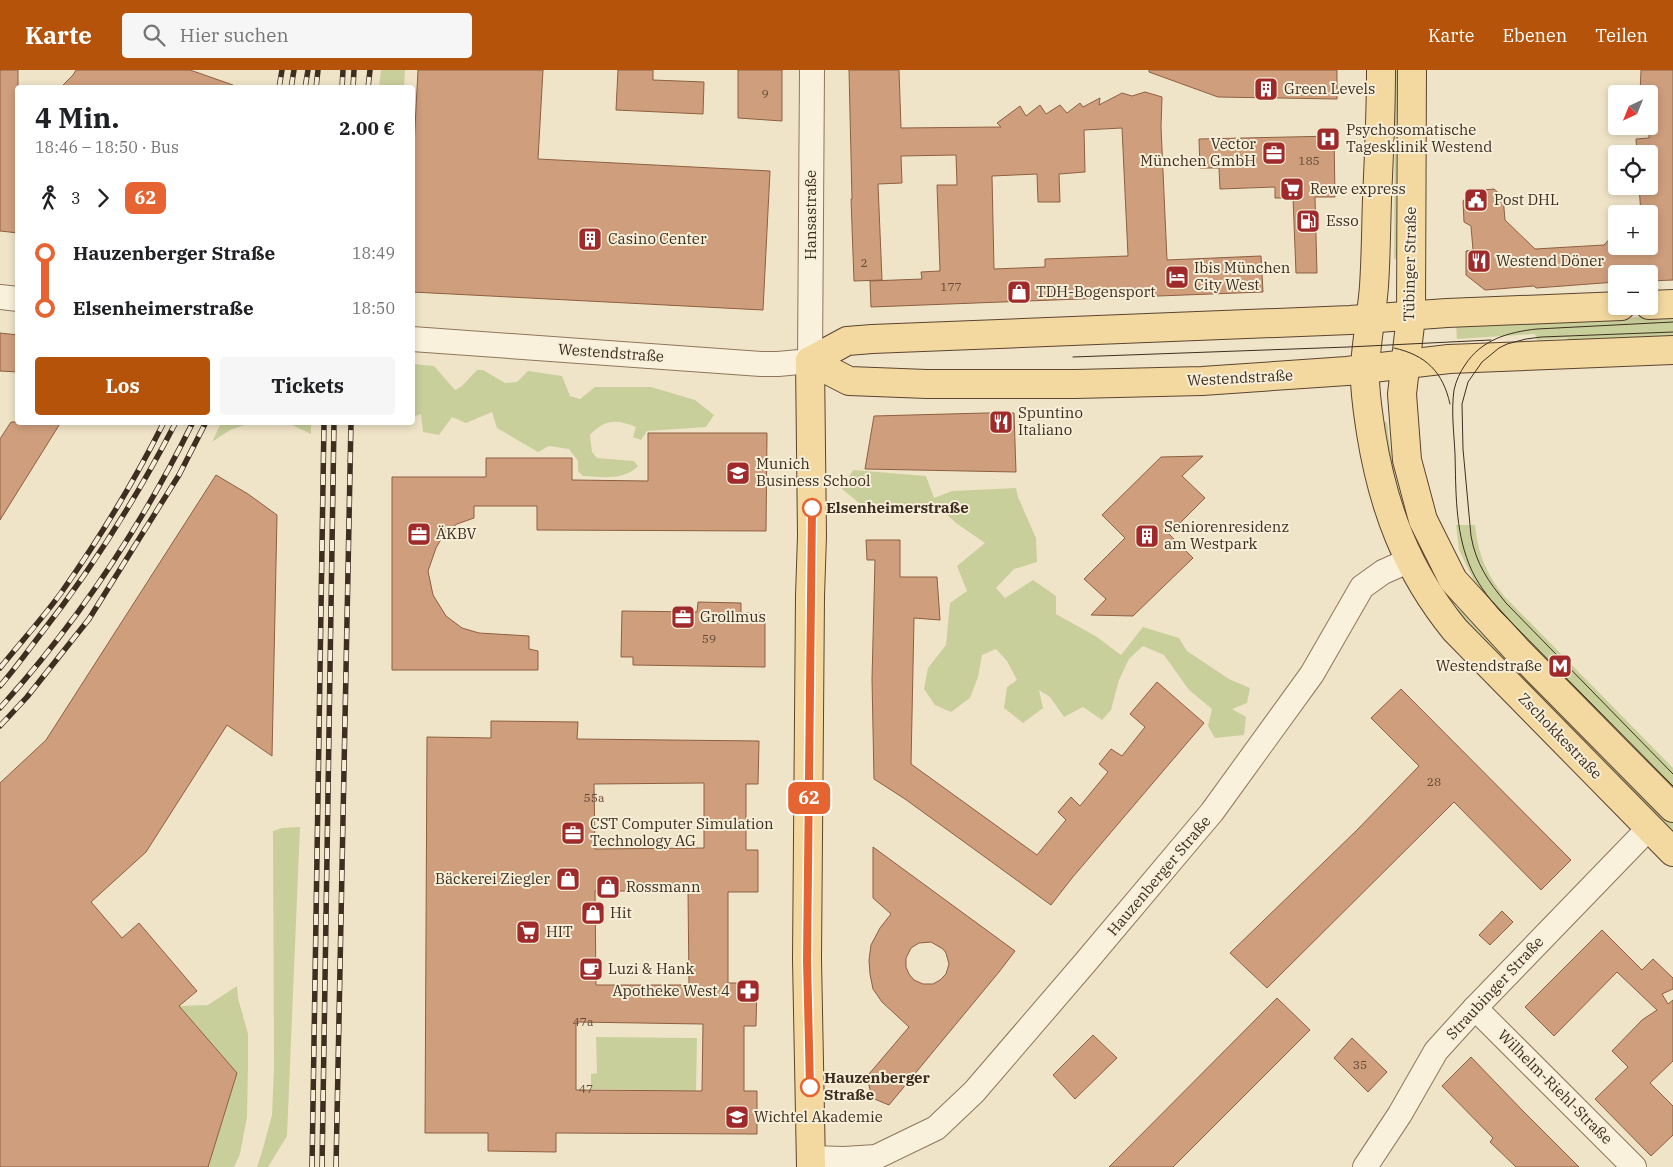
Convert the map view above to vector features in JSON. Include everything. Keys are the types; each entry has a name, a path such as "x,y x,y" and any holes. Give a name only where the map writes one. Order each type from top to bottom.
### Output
{"main road":[{"path":"1369,328 1374,288 1381,70"},
{"name":"Tübinger Straße","path":"1410,327 1412,70"},
{"path":"1658,305 1673,304"},
{"name":"Westendstraße","path":"810,361 847,341 872,339 1410,327 1608,307"},
{"name":"Zschokkestraße","path":"1410,327 1404,364 1402,394 1406,452 1423,520 1453,580 1517,650 1673,808"},
{"name":"Zschokkestraße","path":"1369,328 1365,370 1367,406 1380,482 1393,523 1427,591 1440,611 1456,630 1673,852"},
{"name":"Westendstraße","path":"810,361 848,381 927,384 1076,384 1202,381 1365,370 1426,361 1463,358 1673,350"},
{"path":"810,361 812,536 807,960 811,1162"}],"street":[{"name":"Hansastraße","path":"810,361 812,70"},
{"path":"0,297 15,299"},
{"name":"Westendstraße","path":"415,338 762,364 810,361"},
{"name":"Hauzenberger Straße","path":"811,1162 876,1157 936,1128 974,1092 1212,812 1312,674 1362,587 1383,572 1410,560"},
{"name":"Straubinger Straße","path":"1365,1167 1400,1114 1436,1051 1649,828"},
{"name":"Wilhelm-Riehl-Straße","path":"1476,1008 1634,1167"}],"green space":[{"path":"381,70 405,70 404,85 379,85"},
{"path":"1392,70 1402,70 1399,259 1394,259 1395,81"},
{"path":"1673,315 1673,337 1571,344 1567,338 1537,340 1535,334 1457,339 1456,325 1565,322"},
{"path":"415,364 434,366 455,390 462,386 477,370 483,370 505,383 517,382 528,371 562,376 570,396 580,399 595,387 651,387 695,400 714,415 706,427 647,431 641,440 633,437 636,427 617,422 606,423 590,435 592,452 597,458 634,461 638,466 626,474 605,477 583,476 578,471 578,461 569,449 549,446 538,452 497,428 492,412 466,423 452,417 439,435 423,432 421,414 415,416"},
{"path":"1382,422 1387,422 1397,483 1408,521 1425,559 1449,599 1458,609 1474,617 1673,821 1673,837 1472,633 1430,579 1392,489"},
{"path":"220,425 244,425 230,430 212,442"},
{"path":"292,425 311,425 311,434"},
{"path":"853,470 926,476 934,498 952,491 1016,488 1036,538 1037,562 1014,569 996,588 1005,598 1033,580 1056,596 1056,614 1097,637 1121,655 1143,627 1179,638 1187,651 1229,679 1250,688 1247,703 1232,709 1246,717 1244,735 1215,738 1208,726 1212,709 1189,690 1164,655 1143,646 1129,659 1119,680 1111,710 1102,720 1083,707 1064,717 1050,697 1039,690 1043,708 1023,723 1004,708 1007,687 1017,680 1007,661 996,649 982,655 978,677 970,698 951,712 935,705 924,689 928,668 946,645 950,603 967,591 957,566 985,543 956,523 937,506 859,503 842,489"},
{"path":"1456,525 1475,525 1478,545 1484,563 1504,596 1673,768 1673,791 1496,612 1478,589 1459,550"},
{"path":"300,827 287,1136 268,1167 257,1167 272,1115 274,1068 273,831 282,828"},
{"path":"237,986 238,998 248,1034 247,1117 240,1154 234,1167 208,1167 237,1073 179,1006 208,1005"},
{"path":"596,1037 697,1038 696,1091 591,1089 591,1074 597,1073"}],"building":[{"path":"0,70 18,70 18,85 15,85 15,233 0,231"},
{"path":"76,70 190,70 233,85 63,85"},
{"name":"Casino Center","path":"418,70 543,70 538,159 770,171 763,310 415,292 415,128"},
{"path":"618,70 653,70 653,80 704,82 703,114 616,110"},
{"path":"738,70 782,70 782,121 738,118"},
{"path":"849,70 899,70 901,128 1001,127 997,123 1020,106 1026,116 1040,105 1046,114 1060,105 1067,113 1080,103 1083,107 1100,98 1099,105 1122,93 1132,96 1145,92 1162,97 1161,127 1167,260 1261,256 1263,292 871,307 870,281 922,279 921,272 940,271 937,185 957,185 956,155 901,156 902,183 878,184 882,280 854,281","holes":["1122,128 1128,256 1045,259 1045,267 994,269 992,176 1037,174 1038,202 1060,202 1059,174 1085,172 1084,130"]},
{"name":"Green Levels","path":"1149,70 1337,70 1337,99 1218,97 1149,72"},
{"path":"1641,70 1673,70 1673,280 1658,281 1658,265 1608,265 1608,283 1536,288 1534,286 1485,290 1466,275 1466,251 1473,250 1471,226 1464,222 1463,201 1472,191 1494,189 1503,197 1505,220 1535,249 1604,245 1608,241 1608,255 1658,255 1658,205 1640,205 1640,195 1658,195 1658,145 1636,145 1636,139 1649,138 1649,135 1658,135 1658,85 1640,85"},
{"path":"1334,136 1335,197 1315,197 1317,273 1296,273 1293,198 1275,198 1275,187 1220,189 1219,168 1200,168 1199,139"},
{"path":"0,333 15,335 15,372 0,371"},
{"path":"1014,413 1016,472 865,469 874,416"},
{"path":"11,422 15,422 15,425 59,425 0,520 0,439"},
{"path":"648,433 767,433 766,531 537,530 537,506 474,506 474,518 457,524 444,534 436,548 428,571 433,595 446,616 462,628 479,633 529,636 529,649 538,651 538,670 392,670 392,477 486,477 486,458 572,458 572,480 648,481"},
{"name":"Seniorenresidenz am Westpark","path":"1203,456 1182,476 1205,498 1169,534 1193,558 1133,616 1091,615 1106,599 1084,579 1125,538 1102,515 1161,457"},
{"path":"216,475 248,494 277,515 272,756 227,725 146,852 91,902 122,938 139,923 197,991 179,1006 237,1073 208,1167 0,1167 0,783 46,740"},
{"path":"866,540 900,540 900,577 937,577 940,620 914,618 911,764 1037,855 1066,820 1058,812 1071,797 1080,806 1108,772 1099,764 1111,749 1122,756 1145,727 1130,714 1157,682 1204,723 1051,905 905,799 874,779 872,679 875,560 867,560"},
{"path":"698,602 741,603 741,613 765,613 765,667 633,665 633,657 621,657 622,611 697,612"},
{"path":"1401,689 1571,860 1541,890 1454,802 1267,988 1230,953 1357,830 1419,766 1371,718"},
{"path":"491,721 578,722 577,739 759,741 758,784 746,784 746,850 758,850 758,892 728,892 728,983 757,983 756,1026 744,1026 744,1091 757,1091 757,1134 556,1133 556,1152 488,1151 488,1133 425,1133 427,737 491,738","holes":["704,783 704,848 595,849 594,784","595,891 688,891 689,985 596,985","576,1022 703,1024 702,1091 576,1090"]},
{"path":"873,847 1015,951 889,1105 872,1098 869,1074 909,1027 882,1002 873,989 869,960 871,945 880,928 891,914 873,898","holes":["931,942 943,949 949,964 946,974 933,984 923,984 914,980 906,967 906,958 911,948 919,943"]},
{"path":"1502,911 1513,922 1490,945 1479,935"},
{"path":"1602,930 1642,970 1653,959 1673,978 1673,989 1662,994 1668,1004 1673,1000 1673,1061 1650,1083 1673,1106 1673,1135 1651,1156 1595,1099 1628,1067 1612,1051 1642,1020 1657,1010 1617,972 1554,1036 1525,1007"},
{"path":"1277,998 1310,1030 1173,1167 1109,1167"},
{"path":"1093,1035 1117,1058 1075,1099 1053,1075"},
{"path":"1352,1038 1387,1072 1368,1092 1334,1058"},
{"path":"1471,1057 1579,1167 1516,1167 1490,1142 1493,1138 1442,1086"}],"tram line":[{"path":"1673,322 1537,329 1506,335 1487,343 1471,356 1457,380 1453,398 1456,496 1459,524 1464,551 1472,571 1500,611 1673,786"},
{"path":"1673,332 1541,337 1507,344 1482,362 1468,382 1462,404 1463,449 1471,536 1476,555 1484,572 1506,603 1673,774"},
{"path":"1073,357 1491,340"},
{"path":"1394,348 1424,360 1438,374 1450,404"}],"railway":[{"path":"280,85 282,70"},
{"path":"292,85 294,70"},
{"path":"306,85 308,70"},
{"path":"316,85 318,70"},
{"path":"342,85 343,70"},
{"path":"353,85 354,70"},
{"path":"368,85 370,70"},
{"path":"0,668 54,603 89,552 116,510 162,425"},
{"path":"0,686 59,610 96,558 146,478 174,425"},
{"path":"0,708 55,642 106,572 152,498 191,425"},
{"path":"0,726 27,697 89,619 179,475 204,425"},
{"path":"312,1167 324,425"},
{"path":"322,1167 334,425"},
{"path":"336,1167 351,425"}],"bus line":[{"name":"62","path":"810,1087 807,960 812,508"}],"place":[{"name":"Green Levels","path":"1266,89"},
{"name":"Psychosomatische Tagesklinik Westend","path":"1328,139"},
{"name":"Vector München GmbH","path":"1274,153"},
{"name":"Rewe express","path":"1292,189"},
{"name":"Post DHL","path":"1476,200"},
{"name":"Esso","path":"1308,221"},
{"name":"Casino Center","path":"590,239"},
{"name":"Westend Döner","path":"1479,261"},
{"name":"Ibis München City West","path":"1177,277"},
{"name":"TDH-Bogensport","path":"1019,292"},
{"name":"Spuntino Italiano","path":"1001,422"},
{"name":"Munich Business School","path":"738,473"},
{"name":"Elsenheimerstraße","path":"812,508"},
{"name":"ÄKBV","path":"419,534"},
{"name":"Seniorenresidenz am Westpark","path":"1147,536"},
{"name":"Grollmus","path":"683,617"},
{"name":"Westendstraße","path":"1560,666"},
{"name":"CST Computer Simulation Technology AG","path":"573,833"},
{"name":"Bäckerei Ziegler","path":"568,879"},
{"name":"Rossmann","path":"608,887"},
{"name":"Hit","path":"593,913"},
{"name":"HIT","path":"528,932"},
{"name":"Luzi & Hank","path":"591,969"},
{"name":"Apotheke West 4","path":"748,991"},
{"name":"Hauzenberger Straße","path":"810,1087"},
{"name":"Wichtel Akademie","path":"737,1117"}]}
